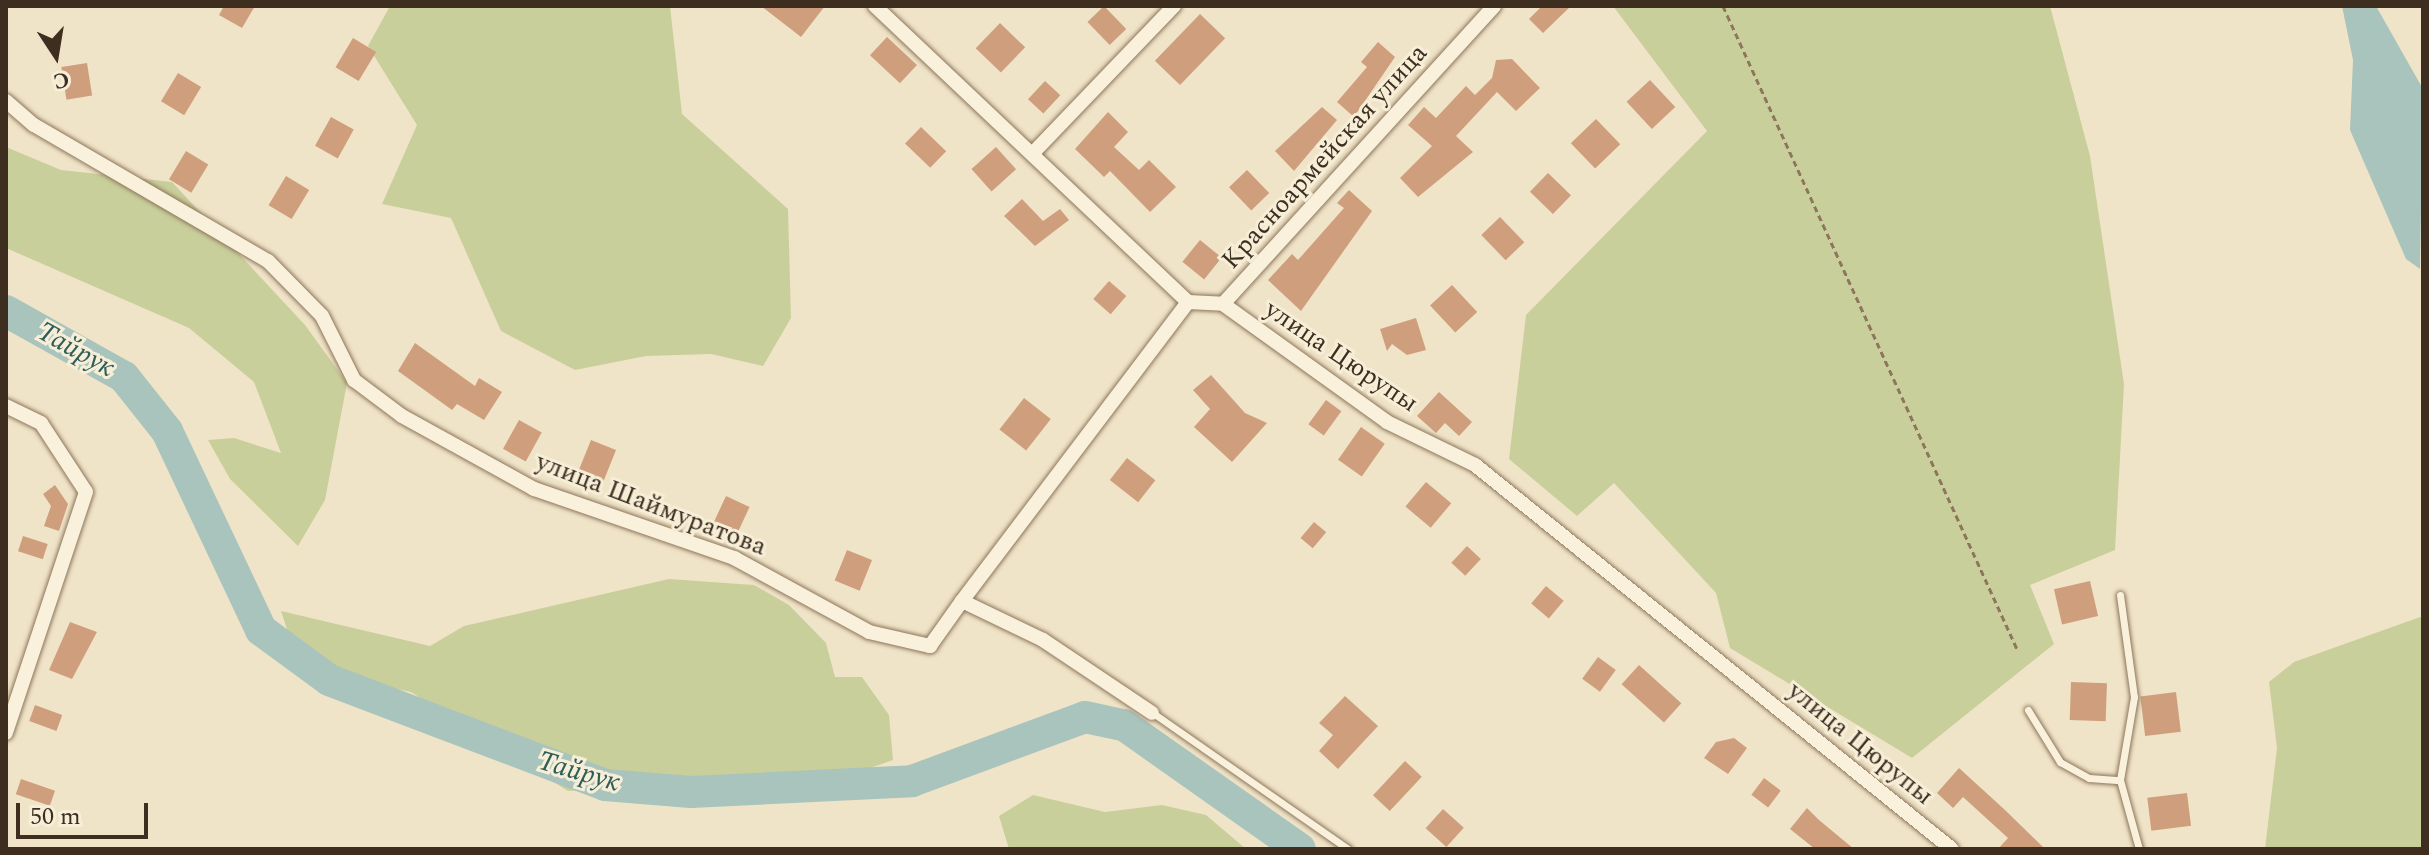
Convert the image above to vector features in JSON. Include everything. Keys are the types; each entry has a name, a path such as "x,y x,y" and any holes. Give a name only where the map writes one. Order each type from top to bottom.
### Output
{"street":[{"path":"1033,153 1174,6"},
{"name":"Красноармейская улица","path":"1223,304 1494,6"},
{"path":"877,7 1188,302 1223,304"},
{"name":"улица Шаймуратова","path":"6,101 34,125 268,261 322,316 354,380 402,416 534,489 734,558 869,632 930,646 962,601"},
{"path":"1152,713 1043,640 962,601 1188,302"},
{"name":"улица Цюрупы","path":"1223,304 1387,422 1475,465 1952,849"},
{"path":"6,406 41,423 86,492 6,733"}],"lane":[{"path":"2120,595 2134,697 2120,780 2139,849"},
{"path":"2028,710 2060,762 2089,778 2120,780"},
{"path":"1152,713 1348,849"}],"path":[{"path":"1723,6 2018,651"}],"green space":[{"path":"390,6 670,6 682,114 788,209 791,318 763,366 711,354 646,356 575,370 501,331 451,218 382,204 417,125 368,46"},
{"path":"1613,6 2050,6 2090,156 2124,384 2115,550 2030,585 2054,644 1912,758 1730,648 1716,593 1614,483 1577,516 1509,459 1526,315 1707,131"},
{"path":"6,147 61,170 172,182 305,325 347,383 325,500 298,546 230,479 208,440 234,438 281,453 254,382 189,328 6,248"},
{"path":"669,579 754,585 789,605 826,643 835,677 862,677 889,715 893,760 850,775 568,791 411,692 345,678 291,641 281,611 430,646 464,626"},
{"path":"2423,616 2423,849 2265,849 2277,748 2269,682 2294,662"},
{"path":"1033,795 1105,812 1162,805 1206,815 1246,849 1009,849 999,816"}],"water":[{"path":"2342,6 2376,6 2423,89 2420,269 2406,259 2350,130 2353,60"}],"building":[{"path":"224,6 255,6 242,28 219,15"},
{"path":"761,6 825,6 801,37"},
{"path":"1104,6 1126,29 1110,45 1087,22"},
{"path":"1542,6 1571,6 1543,33 1529,19"},
{"path":"1200,14 1225,38 1180,85 1155,61"},
{"path":"1000,23 1025,47 1001,72 976,48"},
{"path":"887,37 917,65 900,83 870,55"},
{"path":"353,38 376,52 359,81 335,67"},
{"path":"1378,42 1395,57 1354,117 1337,102 1367,67 1361,62"},
{"path":"1512,59 1540,88 1516,111 1497,92 1456,136 1473,152 1418,197 1400,178 1432,146 1408,125 1424,107 1436,118 1466,86 1475,95 1492,78 1496,60"},
{"path":"87,63 92,96 66,100 61,67"},
{"path":"178,73 201,87 184,115 161,101"},
{"path":"1650,80 1675,107 1652,129 1627,102"},
{"path":"1045,81 1060,95 1043,114 1028,99"},
{"path":"1322,107 1337,120 1294,171 1275,151"},
{"path":"1108,112 1128,132 1114,147 1139,170 1149,160 1176,187 1150,212 1110,171 1104,177 1075,149"},
{"path":"331,117 354,130 338,158 315,146"},
{"path":"1596,119 1620,144 1595,168 1571,143"},
{"path":"921,127 946,151 930,168 905,144"},
{"path":"996,147 1016,169 992,191 971,169"},
{"path":"186,151 208,164 191,193 169,179"},
{"path":"1247,170 1269,193 1251,210 1229,187"},
{"path":"1548,173 1571,195 1553,214 1530,192"},
{"path":"286,176 309,190 292,219 268,205"},
{"path":"1349,190 1372,211 1301,311 1268,280 1292,254 1298,260 1344,208 1337,203"},
{"path":"1022,199 1043,221 1060,209 1069,220 1035,246 1004,216"},
{"path":"1500,217 1524,242 1506,260 1481,235"},
{"path":"1200,240 1222,258 1204,279 1182,262"},
{"path":"1109,281 1126,296 1111,314 1093,299"},
{"path":"1452,285 1477,312 1455,333 1430,305"},
{"path":"1416,318 1426,350 1407,355 1392,344 1387,351 1380,329"},
{"path":"415,343 475,386 479,378 502,392 484,420 457,404 452,410 398,371"},
{"path":"1211,375 1245,413 1267,423 1232,462 1194,427 1210,409 1193,390"},
{"path":"1439,392 1472,422 1459,436 1445,423 1436,433 1417,416"},
{"path":"1024,398 1051,419 1026,450 999,430"},
{"path":"1326,400 1341,411 1324,435 1308,424"},
{"path":"519,420 542,433 526,461 503,449"},
{"path":"1361,427 1385,444 1362,476 1338,460"},
{"path":"591,440 616,450 604,481 579,471"},
{"path":"1127,458 1155,480 1138,502 1110,480"},
{"path":"1426,482 1451,503 1431,528 1405,507"},
{"path":"55,485 68,504 59,531 44,526 51,506 43,494"},
{"path":"726,496 750,507 736,537 712,526"},
{"path":"1314,522 1326,532 1313,548 1301,538"},
{"path":"23,536 48,544 43,559 18,551"},
{"path":"1467,546 1481,559 1465,576 1451,563"},
{"path":"847,550 872,560 860,591 835,581"},
{"path":"2090,581 2098,616 2062,624 2054,589"},
{"path":"1546,586 1564,601 1549,618 1531,604"},
{"path":"70,622 97,632 72,679 49,670"},
{"path":"1598,657 1616,670 1600,692 1582,679"},
{"path":"1639,665 1681,703 1664,722 1622,684"},
{"path":"2071,682 2107,683 2106,721 2070,720"},
{"path":"2176,692 2181,732 2145,736 2140,696"},
{"path":"1345,696 1378,726 1338,769 1319,751 1333,735 1319,723"},
{"path":"35,705 62,715 56,731 29,721"},
{"path":"1734,738 1747,748 1728,774 1704,758 1716,742"},
{"path":"1405,761 1422,777 1390,811 1373,795"},
{"path":"1959,768 2045,849 1998,849 2008,838 1963,797 1953,808 1937,793"},
{"path":"1764,778 1781,791 1768,807 1751,795"},
{"path":"21,779 55,791 50,806 16,794"},
{"path":"2187,793 2191,826 2151,831 2147,798"},
{"path":"1807,808 1854,849 1815,849 1790,829"},
{"path":"1443,809 1464,828 1446,847 1426,828"}],"waterway":[{"name":"Тайрук","path":"6,311 124,377 167,431 261,630 329,680 605,785 691,792 912,781 1085,717 1124,725 1300,849"}]}
